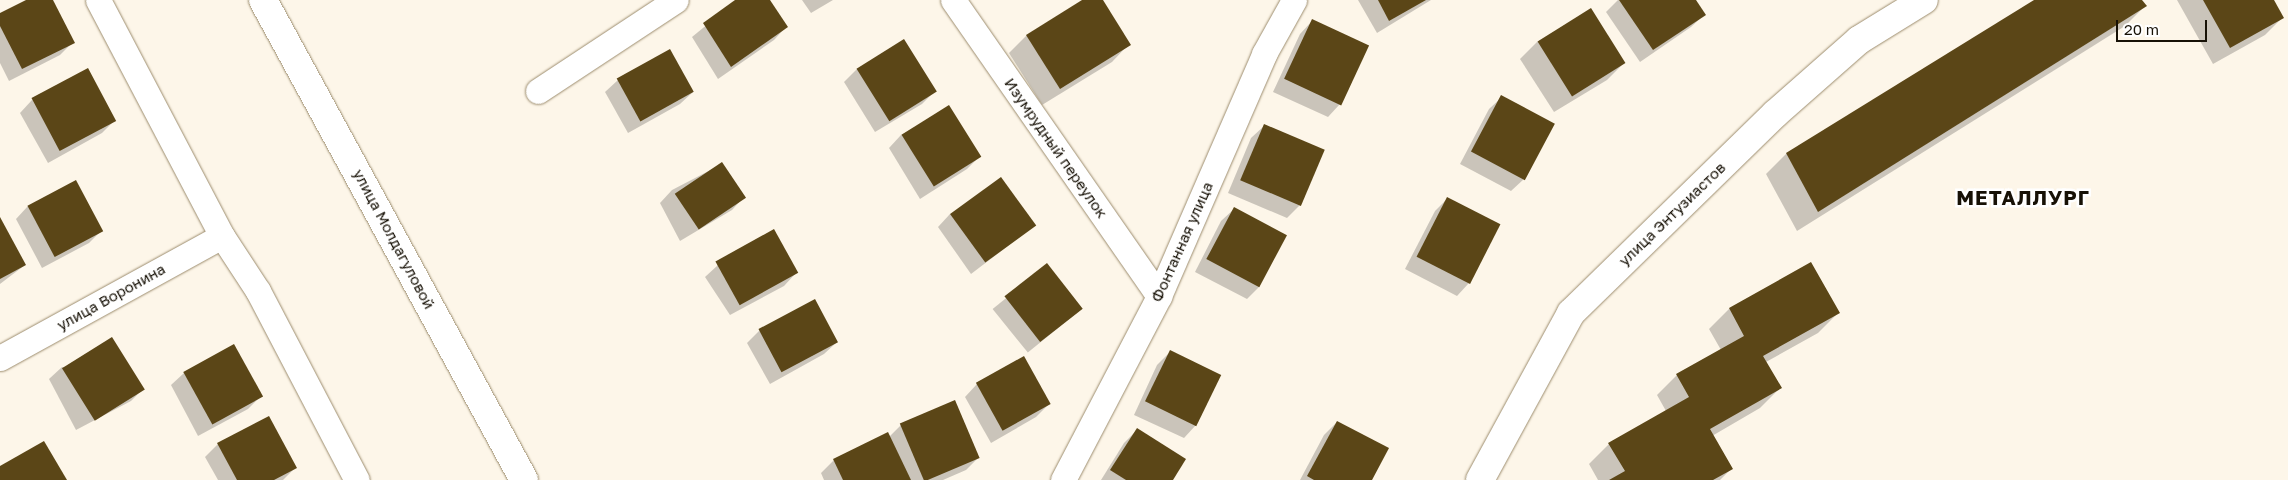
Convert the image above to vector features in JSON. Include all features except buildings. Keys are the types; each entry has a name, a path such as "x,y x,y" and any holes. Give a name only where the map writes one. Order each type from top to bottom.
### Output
{"street":[{"path":"98,0 222,236 258,291 357,480"},
{"name":"улица Молдагуловой","path":"264,0 524,480"},
{"path":"538,91 676,0"},
{"name":"Изумрудный переулок","path":"952,0 1159,296"},
{"name":"Фонтанная улица","path":"1063,480 1159,296 1264,54 1294,0"},
{"name":"улица Энтузиастов","path":"1480,480 1571,313 1782,108 1859,40 1924,0"},
{"name":"улица Воронина","path":"0,358 222,236"}],"district":[{"name":"МЕТАЛЛУРГ","path":"2023,197"}]}
